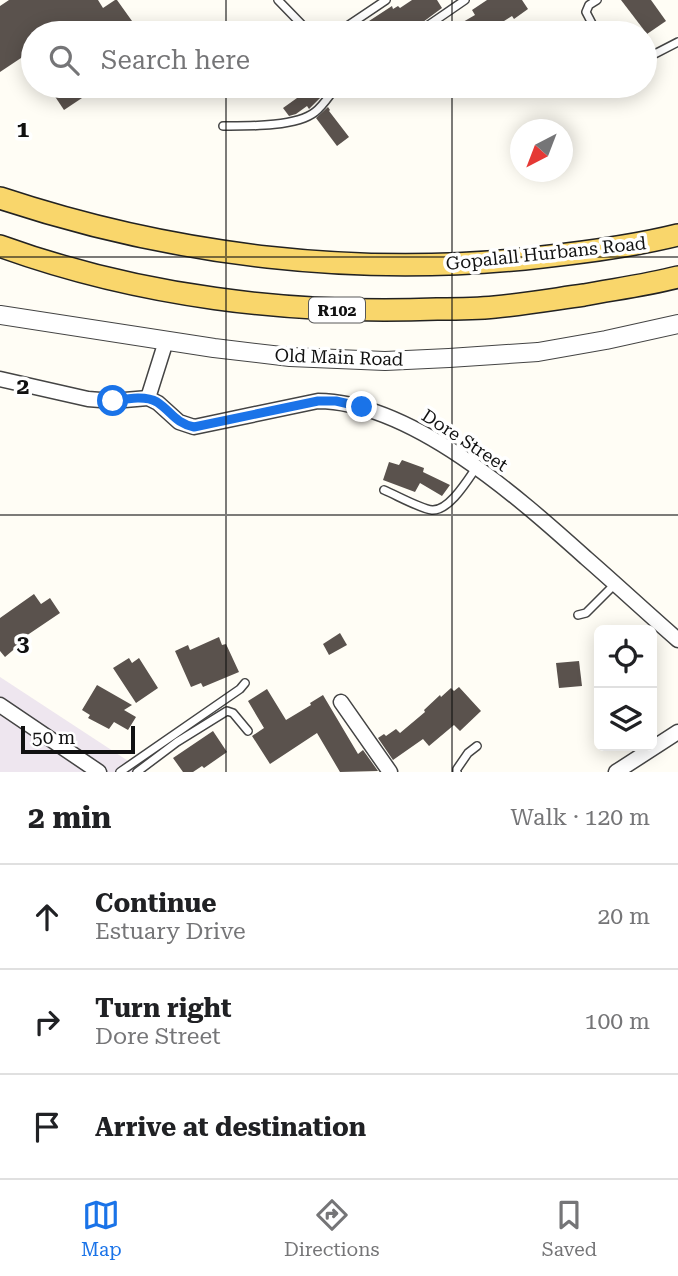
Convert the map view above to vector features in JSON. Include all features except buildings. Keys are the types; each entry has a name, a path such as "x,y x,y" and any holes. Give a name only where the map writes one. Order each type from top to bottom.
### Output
{"main road":[{"name":"Gopalall Hurbans Road","path":"0,198 48,214 142,238 231,254 348,265 479,264 578,253 678,235"},
{"name":"R102","path":"0,246 76,270 166,290 268,305 337,310 400,311 493,307 648,285 678,277"}],"street":[{"name":"Old Main Road","path":"0,315 290,357 385,360 538,352 678,324"},
{"path":"0,379 88,399 113,401 148,398 166,341"},
{"name":"Dore Street","path":"148,398 158,403 179,422 194,427 318,401 336,401 362,407 397,421 429,437 476,468 543,519 678,640"},
{"path":"341,702 390,772"},
{"path":"0,705 99,772"},
{"path":"616,772 678,732"}],"lane":[{"path":"278,0 298,21"},
{"path":"355,21 386,0"},
{"path":"434,21 465,0"},
{"path":"591,21 586,12 597,0"},
{"path":"657,53 678,42"},
{"path":"223,126 301,120 315,112 327,98"},
{"path":"384,490 431,510 440,509 448,504 476,468"},
{"path":"578,615 586,613 615,584"},
{"path":"120,772 245,683"},
{"path":"137,772 227,711 233,713 248,731"},
{"path":"457,772 460,763 477,746"}],"shaded area":[{"path":"0,677 145,772 0,772"}],"route":[{"path":"113,401 148,398 158,403 179,422 194,427 318,401 336,401 362,407"}]}
